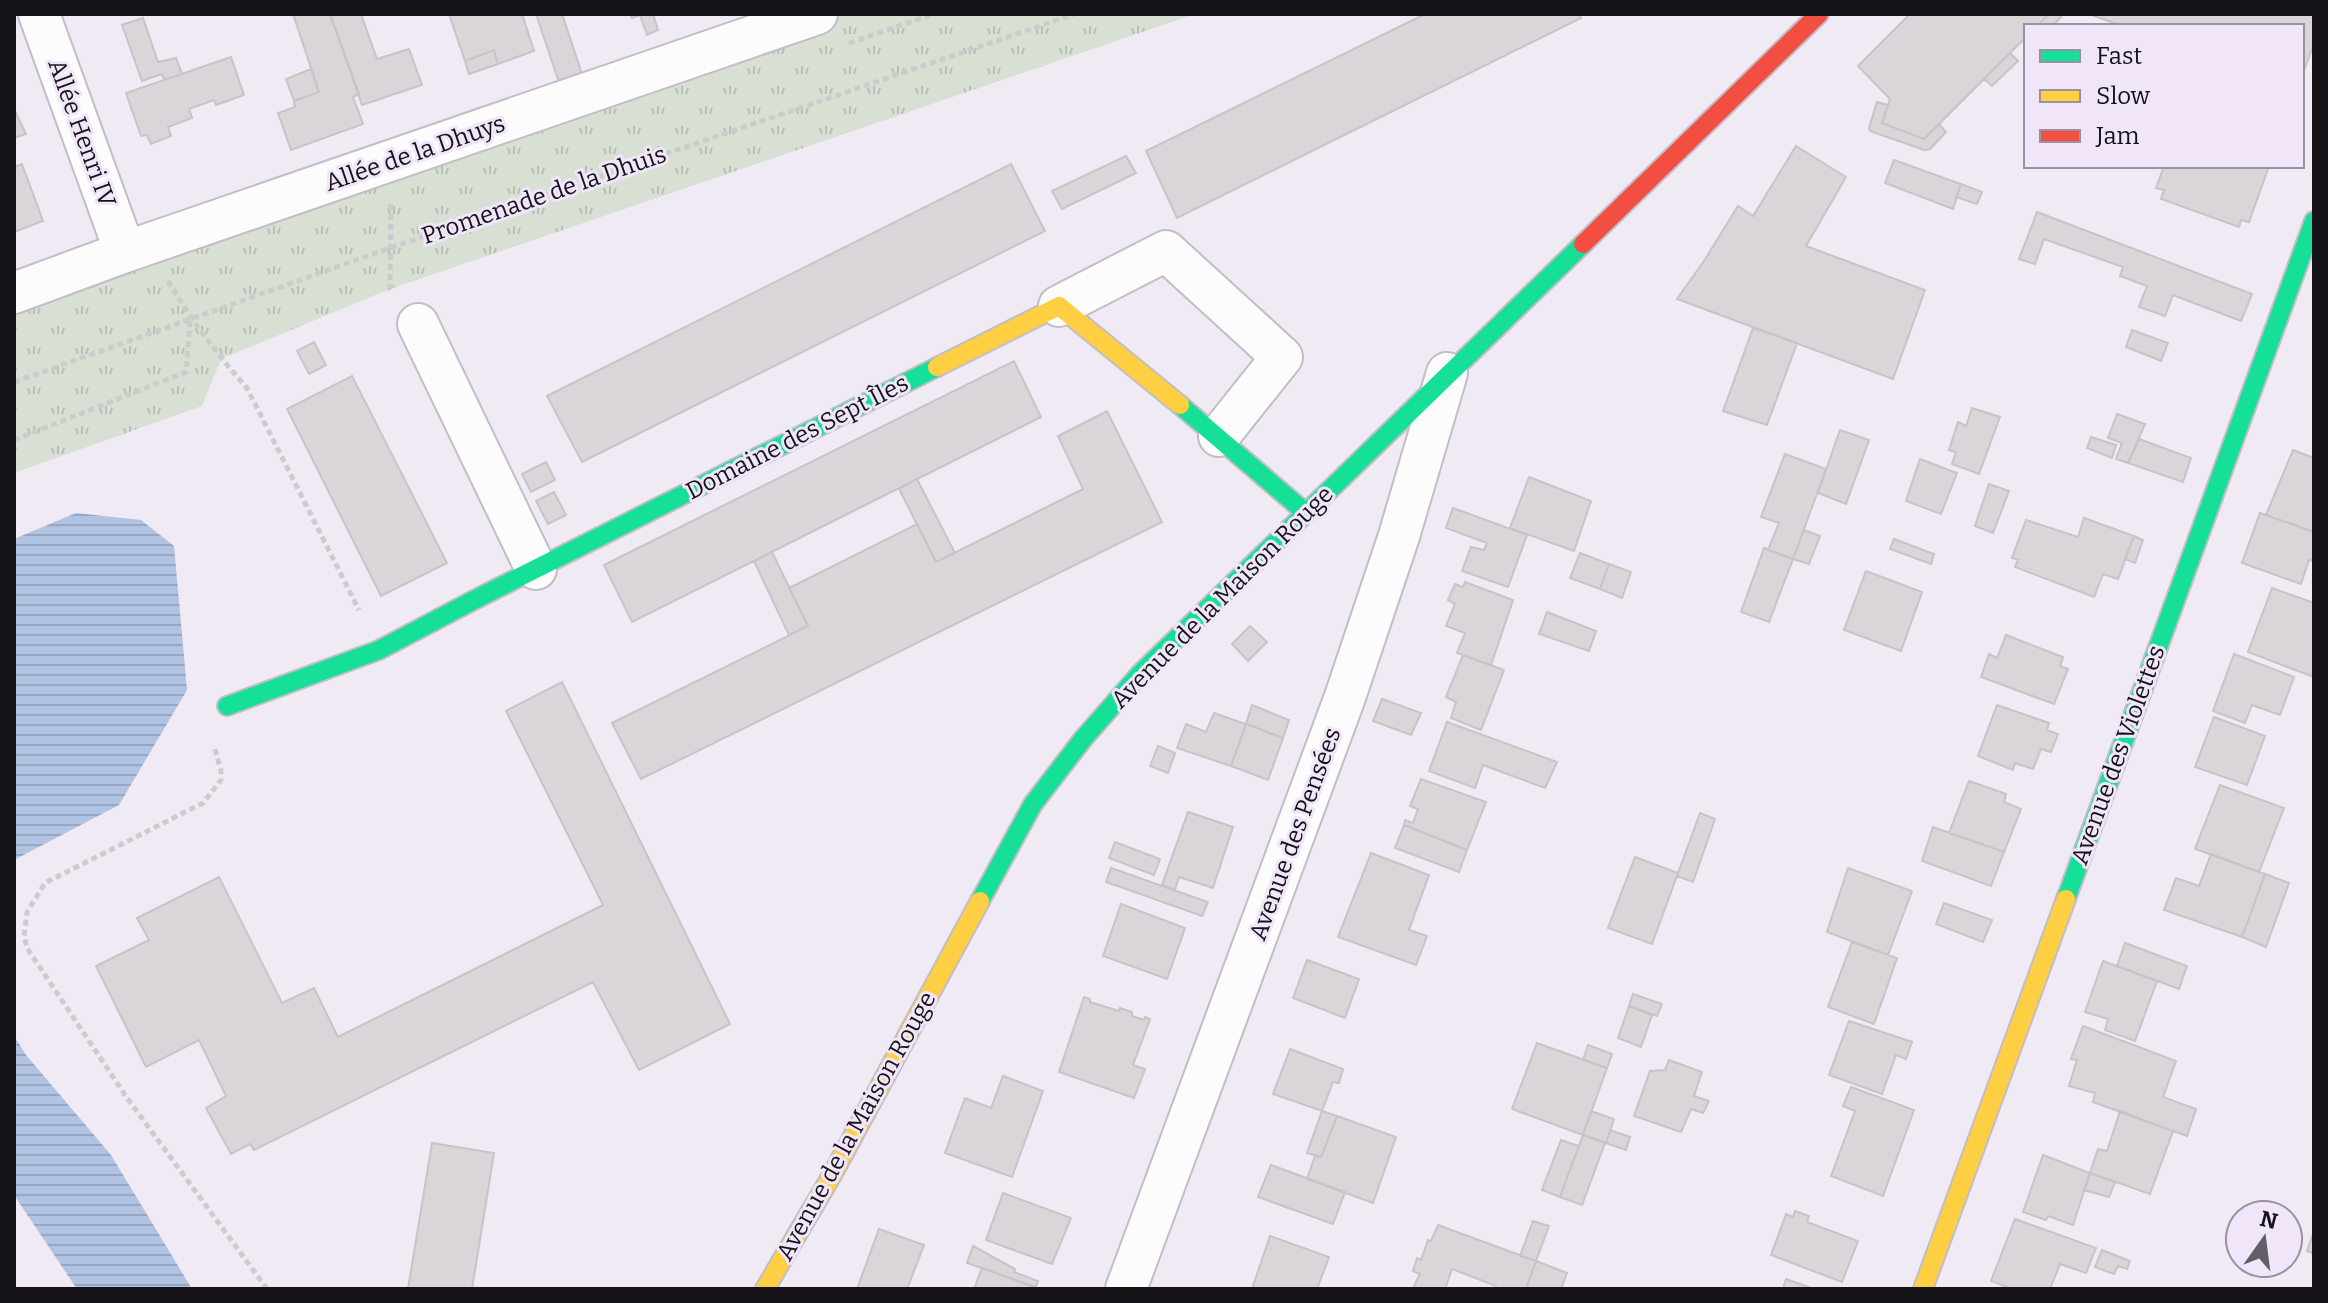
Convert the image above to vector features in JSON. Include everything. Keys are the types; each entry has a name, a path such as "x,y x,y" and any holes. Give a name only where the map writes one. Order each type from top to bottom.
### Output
{"street":[{"name":"Allée Henri IV","path":"39,14 125,252"},
{"name":"Allée de la Dhuys","path":"14,293 817,14"},
{"name":"Avenue de la Maison Rouge","path":"765,1289 840,1161 1033,804 1083,739 1140,674 1819,14"},
{"name":"Avenue des Violettes","path":"1923,1289 2314,221"},
{"name":"Domaine des Sept Îles","path":"227,706 379,650 1166,251 1282,357 1219,436"},
{"path":"1059,306 1219,436 1306,513"},
{"path":"418,324 536,569"},
{"name":"Avenue des Pensées","path":"1126,1289 1345,697 1399,536 1447,373"}],"path":[{"name":"Promenade de la Dhuis","path":"14,382 390,248 1075,14"},
{"path":"388,163 392,201 390,289 418,324"},
{"path":"125,252 147,260 168,281 190,319 247,388 379,650"},
{"path":"14,440 186,372 190,319"},
{"path":"227,706 213,725 216,758 221,771 221,780 215,790 203,803 45,883 27,912 24,936 27,948 125,1095 267,1289"}],"green space":[{"path":"817,14 1195,14 390,289 221,359 202,406 14,473 14,293"}],"water":[{"path":"76,513 141,520 174,546 187,690 119,805 14,860 14,539"},
{"path":"14,1036 26,1055 111,1155 192,1289 77,1289 14,1195"}],"building":[{"path":"293,14 330,14 359,94 353,97 363,124 291,150 278,113 295,107 294,101 319,92"},
{"path":"330,14 361,14 377,59 409,49 422,85 362,105"},
{"path":"449,14 522,14 534,51 498,64 494,50 465,61"},
{"path":"536,14 562,14 583,77 560,85"},
{"path":"630,14 653,14 658,30 647,35 640,15 632,18"},
{"path":"1425,14 1579,14 1581,18 1177,218 1146,151"},
{"path":"1910,14 2049,14 2039,24 2024,24 2024,39 1924,139 1882,123 1890,99 1858,66"},
{"path":"2049,14 2061,17 2054,24 2039,24"},
{"path":"2089,14 2314,14 2314,43 2304,70 2304,24 2116,24"},
{"path":"143,18 158,62 176,58 182,74 164,80 162,74 142,81 122,25"},
{"path":"494,50 498,64 469,74 465,61"},
{"path":"2010,53 2018,61 1992,86 1984,79"},
{"path":"231,57 244,95 216,105 214,100 189,109 192,118 168,127 171,136 151,144 147,135 141,136 126,93"},
{"path":"311,69 319,92 294,101 286,79"},
{"path":"1877,102 1888,105 1882,123 1924,139 1939,124 1946,132 1930,149 1924,150 1870,131"},
{"path":"14,109 26,134 14,138"},
{"path":"1796,146 1846,177 1806,246 1925,290 1893,379 1677,299 1738,206 1753,216"},
{"path":"1126,156 1136,173 1062,209 1052,191"},
{"path":"1894,160 1961,184 1953,209 1885,183"},
{"path":"22,164 43,221 14,232 14,167"},
{"path":"1011,164 1045,231 582,462 547,396"},
{"path":"2163,168 2268,168 2249,222 2241,220 2239,227 2161,199 2164,190 2156,188"},
{"path":"1961,184 1982,192 1977,204 1956,197"},
{"path":"2037,212 2252,294 2241,321 2173,295 2165,316 2139,307 2147,286 2120,276 2123,267 2044,239 2035,264 2019,259"},
{"path":"1753,328 1797,343 1767,425 1723,411"},
{"path":"2132,330 2168,343 2161,361 2126,347"},
{"path":"314,342 326,365 309,374 297,351"},
{"path":"1014,361 1041,417 632,622 604,565"},
{"path":"352,376 447,563 381,596 287,409"},
{"path":"1972,408 2000,417 1979,474 1952,464 1956,452 1949,450 1958,422 1966,426"},
{"path":"1107,411 1162,522 641,779 612,723 808,626 789,588 917,524 936,562 1083,489 1058,436"},
{"path":"2117,414 2145,424 2128,463 2116,459 2122,443 2108,438"},
{"path":"1840,430 1869,440 1846,504 1818,493"},
{"path":"2091,437 2116,445 2112,458 2087,448"},
{"path":"2139,439 2191,458 2183,482 2128,463"},
{"path":"2293,450 2314,458 2314,532 2266,515"},
{"path":"1785,454 1826,469 1793,559 1768,550 1779,523 1761,517"},
{"path":"1920,459 1957,473 1941,514 1906,501"},
{"path":"546,462 555,480 531,492 522,474"},
{"path":"1529,477 1591,501 1574,551 1510,528"},
{"path":"917,479 955,553 936,562 899,489"},
{"path":"1989,484 2009,491 1993,533 1975,526"},
{"path":"554,492 566,515 548,524 536,501"},
{"path":"1453,508 1527,535 1508,587 1462,571 1471,547 1484,550 1487,543 1446,528"},
{"path":"2260,513 2314,532 2314,561 2309,560 2301,584 2242,563"},
{"path":"2084,518 2134,536 2118,579 2103,574 2094,597 2015,567 2018,560 2012,558 2026,520 2078,537"},
{"path":"1804,530 1820,536 1809,564 1793,559"},
{"path":"2134,536 2143,540 2135,563 2125,559"},
{"path":"1894,539 1934,554 1931,564 1890,549"},
{"path":"1764,548 1793,559 1769,622 1741,612"},
{"path":"772,552 808,626 789,635 754,561"},
{"path":"1580,553 1609,564 1600,589 1570,578"},
{"path":"1609,564 1631,572 1622,598 1600,589"},
{"path":"1866,571 1922,592 1901,651 1844,630"},
{"path":"1465,582 1513,600 1491,665 1457,653 1465,633 1446,626 1455,604 1448,600 1455,584 1463,587"},
{"path":"2272,588 2314,603 2314,677 2248,652"},
{"path":"1547,612 1596,631 1589,651 1539,634"},
{"path":"1250,626 1267,642 1248,661 1232,644"},
{"path":"2006,635 2063,657 2060,666 2068,669 2054,704 1981,677 1989,654 1997,658"},
{"path":"2234,654 2294,677 2280,715 2252,705 2245,723 2213,711"},
{"path":"1463,655 1504,670 1481,730 1451,718 1456,702 1446,697"},
{"path":"562,682 730,1024 639,1070 593,982 254,1150 250,1144 231,1154 206,1108 226,1096 199,1040 146,1067 96,966 149,940 137,918 219,877 282,1003 314,988 338,1037 603,905 506,711"},
{"path":"1382,699 1421,713 1411,735 1373,721"},
{"path":"1252,705 1289,720 1283,738 1246,724"},
{"path":"1997,705 2049,723 2047,730 2058,734 2051,752 2041,749 2033,769 2015,763 2013,770 1978,756"},
{"path":"1214,713 1246,724 1231,766 1177,748 1186,724 1206,732"},
{"path":"2214,717 2265,736 2247,785 2195,767"},
{"path":"1447,722 1557,762 1545,788 1483,765 1475,788 1429,771"},
{"path":"1246,724 1283,738 1268,780 1231,766"},
{"path":"1158,746 1175,753 1168,773 1150,766"},
{"path":"1421,779 1486,802 1467,850 1404,825 1405,820 1413,823 1418,809 1410,806"},
{"path":"1969,781 2006,794 2004,802 2021,809 2004,852 1949,833"},
{"path":"2220,785 2284,808 2259,872 2195,849"},
{"path":"1188,812 1233,827 1213,888 1179,877 1175,890 1162,885"},
{"path":"1700,813 1715,819 1693,882 1677,876"},
{"path":"1404,825 1467,850 1459,872 1395,848"},
{"path":"1933,827 2004,852 1991,886 1922,861"},
{"path":"1115,842 1160,859 1154,875 1109,858"},
{"path":"1371,853 1429,875 1409,930 1427,936 1416,965 1338,937"},
{"path":"2211,854 2265,874 2242,937 2164,910 2176,878 2199,886"},
{"path":"1635,857 1678,873 1652,944 1608,928"},
{"path":"1111,868 1208,902 1202,916 1106,882"},
{"path":"1848,868 1912,891 1888,955 1827,932"},
{"path":"2265,874 2289,883 2266,947 2242,937"},
{"path":"1944,903 1992,920 1983,942 1936,924"},
{"path":"1121,904 1185,928 1167,979 1103,956"},
{"path":"1852,942 1897,958 1874,1024 1828,1007"},
{"path":"2125,943 2187,966 2179,989 2117,966"},
{"path":"1307,960 1359,979 1345,1018 1293,998"},
{"path":"2103,961 2157,981 2135,1041 2105,1030 2108,1019 2085,1012"},
{"path":"1633,994 1662,1004 1657,1016 1629,1006"},
{"path":"1084,997 1090,1002 1132,1012 1132,1016 1144,1020 1145,1017 1150,1019 1133,1065 1145,1069 1134,1098 1059,1072"},
{"path":"1629,1006 1652,1015 1641,1047 1618,1038"},
{"path":"1849,1021 1912,1042 1906,1059 1896,1055 1882,1094 1829,1075"},
{"path":"2083,1026 2176,1061 2163,1097 2196,1109 2187,1136 2093,1102 2095,1093 2069,1086 2077,1060 2071,1059"},
{"path":"1537,1043 1607,1068 1583,1135 1512,1109"},
{"path":"1588,1045 1612,1054 1607,1068 1583,1060"},
{"path":"1290,1049 1343,1069 1339,1083 1333,1082 1322,1111 1273,1094"},
{"path":"1669,1060 1702,1072 1694,1096 1709,1101 1703,1113 1691,1109 1681,1132 1634,1116 1650,1071 1665,1070"},
{"path":"1003,1076 1043,1091 1012,1177 945,1153 965,1098 991,1108"},
{"path":"1851,1087 1914,1110 1883,1196 1831,1176 1855,1111 1843,1106"},
{"path":"1322,1111 1337,1116 1321,1157 1307,1153"},
{"path":"1591,1111 1614,1119 1606,1143 1583,1135"},
{"path":"2120,1111 2173,1131 2150,1194 2090,1173 2098,1149 2107,1151"},
{"path":"1337,1116 1396,1137 1373,1203 1307,1179 1315,1156 1321,1157"},
{"path":"1610,1130 1630,1137 1626,1150 1606,1143"},
{"path":"1583,1135 1605,1143 1582,1205 1560,1197"},
{"path":"1561,1140 1579,1146 1560,1197 1542,1190"},
{"path":"432,1143 494,1153 472,1289 408,1289"},
{"path":"2043,1155 2090,1173 2073,1225 2048,1216 2046,1220 2023,1212"},
{"path":"1271,1165 1345,1192 1333,1224 1258,1197"},
{"path":"2090,1173 2115,1182 2109,1197 2084,1190"},
{"path":"1003,1193 1071,1218 1052,1264 986,1240"},
{"path":"1795,1211 1809,1216 1807,1222 1858,1241 1842,1282 1771,1255 1786,1214 1793,1217"},
{"path":"2015,1219 2096,1248 2086,1273 2060,1264 2050,1289 2012,1289 1991,1281"},
{"path":"1533,1221 1549,1226 1536,1261 1520,1256"},
{"path":"1438,1225 1536,1261 1526,1289 1495,1289 1496,1286 1452,1269 1445,1289 1413,1288 1420,1274 1413,1271 1417,1258 1421,1260 1428,1240 1431,1241"},
{"path":"879,1229 924,1245 907,1289 857,1289"},
{"path":"2314,1231 2314,1254 2307,1251"},
{"path":"1270,1236 1329,1257 1317,1289 1252,1289"},
{"path":"973,1246 1015,1269 1014,1272 1038,1281 1036,1287 967,1263"},
{"path":"2102,1250 2130,1261 2127,1269 2118,1266 2114,1274 2095,1267"},
{"path":"1536,1261 1567,1273 1561,1289 1526,1289"},
{"path":"982,1268 1034,1287 974,1289"},
{"path":"1786,1279 1814,1289 1783,1289"}],"traffic: fast":[{"path":"2066,899 2314,221"},
{"path":"980,901 1033,804 1083,739 1140,674 1583,244"},
{"path":"227,706 379,650 937,367"},
{"path":"1180,405 1306,513"}],"traffic: slow":[{"path":"937,367 1059,306 1180,405"},
{"path":"1923,1289 2066,899"},
{"path":"765,1289 832,1175 980,901"}],"traffic: jam":[{"path":"1583,244 1819,14"}]}
